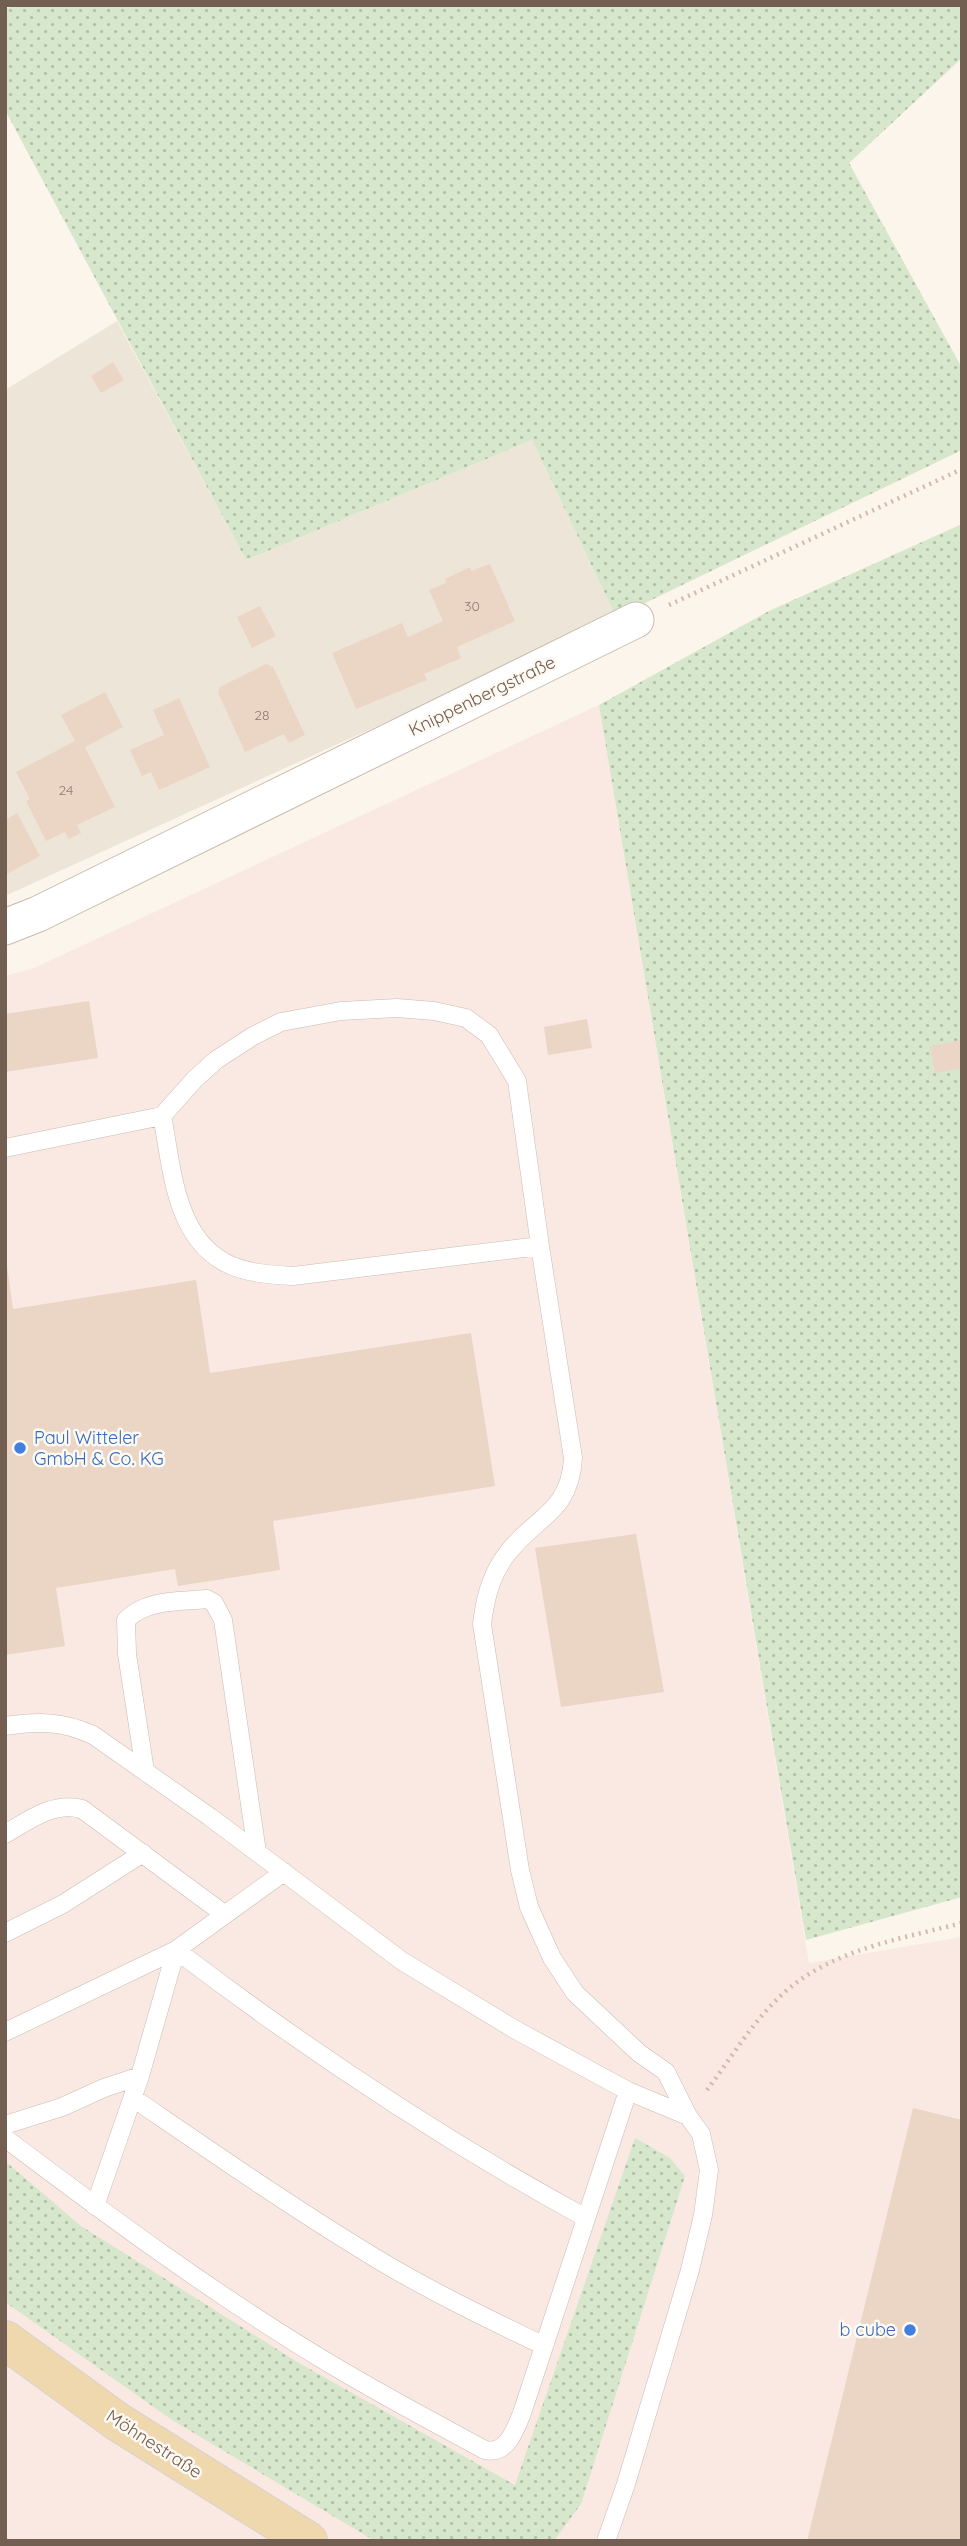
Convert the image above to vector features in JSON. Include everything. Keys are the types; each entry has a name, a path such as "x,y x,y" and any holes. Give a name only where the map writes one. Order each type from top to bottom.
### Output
{"main road":[{"name":"Möhnestraße","path":"5,2340 118,2421 308,2541"}],"street":[{"name":"Knippenbergstraße","path":"5,927 636,620"}],"lane":[{"path":"5,1149 162,1116 216,1060 253,1036 281,1022 341,1011 397,1008 434,1011 466,1018 489,1035 517,1081 573,1458 572,1476 566,1494 530,1529 500,1564 486,1597 482,1624 518,1857 529,1907 552,1958 576,1993 639,2053 666,2073 688,2116 701,2134 707,2153 708,2187 690,2270 630,2473 606,2541"},
{"path":"162,1116 180,1203 190,1227 204,1246 232,1265 268,1274 293,1276 540,1246"},
{"path":"145,1771 127,1654 126,1620 135,1610 151,1605 207,1599 214,1603 223,1620 257,1852"},
{"path":"5,1726 30,1722 73,1726 93,1735 257,1852 402,1961 514,2029 628,2091 688,2116"},
{"path":"5,1834 41,1813 62,1806 70,1805 82,1809 224,1914"},
{"path":"5,1933 63,1904 144,1853"},
{"path":"5,2032 176,1950 284,1872"},
{"path":"95,2206 141,2076 176,1950"},
{"path":"176,1950 248,2005 432,2128 586,2218"},
{"path":"5,2125 62,2107 104,2088 141,2076"},
{"path":"5,2138 95,2206 330,2364 493,2452 510,2440 522,2413 628,2091"},
{"path":"133,2098 299,2210 384,2263 544,2346"}],"path":[{"path":"636,620 962,470"},
{"path":"688,2116 758,2020 800,1980 833,1961 877,1945 962,1923"}],"shaded area":[{"path":"117,321 246,560 532,440 616,617 5,896 5,390"},
{"path":"599,705 809,1963 962,1937 962,2541 5,2541 5,976 34,968"}],"green space":[{"path":"13,5 962,5 962,58 849,163 962,368 962,450 616,617 532,440 246,560 5,110 5,10"},
{"path":"962,524 962,1897 806,1940 599,705 769,611"},
{"path":"635,2138 670,2158 685,2176 581,2504 554,2541 375,2541 172,2420 5,2302 5,2161 81,2226 299,2363 515,2485"}],"building":[{"path":"113,362 124,380 101,393 91,376"},
{"path":"490,564 515,621 457,647 461,658 424,674 427,680 356,709 332,653 402,623 408,637 443,621 429,590 446,583 445,579 470,567 471,571"},
{"path":"260,606 276,636 252,648 237,617"},
{"path":"266,664 273,667 305,735 289,743 284,734 245,752 218,693 220,687"},
{"path":"105,692 123,727 85,747 115,807 77,825 81,833 69,839 65,832 46,841 26,801 30,799 16,772 75,741 61,715"},
{"path":"179,698 210,767 159,790 151,772 142,776 130,750 164,735 153,710"},
{"path":"17,813 40,856 5,875 5,820"},
{"path":"89,1001 98,1058 5,1072 5,1014"},
{"path":"587,1019 592,1048 548,1055 544,1027"},
{"path":"962,1040 962,1068 935,1073 930,1046"},
{"path":"7,1266 13,1309 196,1280 210,1373 471,1333 495,1486 273,1521 280,1570 178,1586 175,1569 56,1588 65,1646 5,1655"},
{"path":"636,1534 664,1692 561,1707 535,1548"},
{"name":"b cube","path":"913,2108 962,2120 962,2541 807,2541"}],"place":[{"name":"Paul Witteler GmbH & Co. KG","path":"20,1448"},
{"name":"b cube","path":"910,2330"}]}
